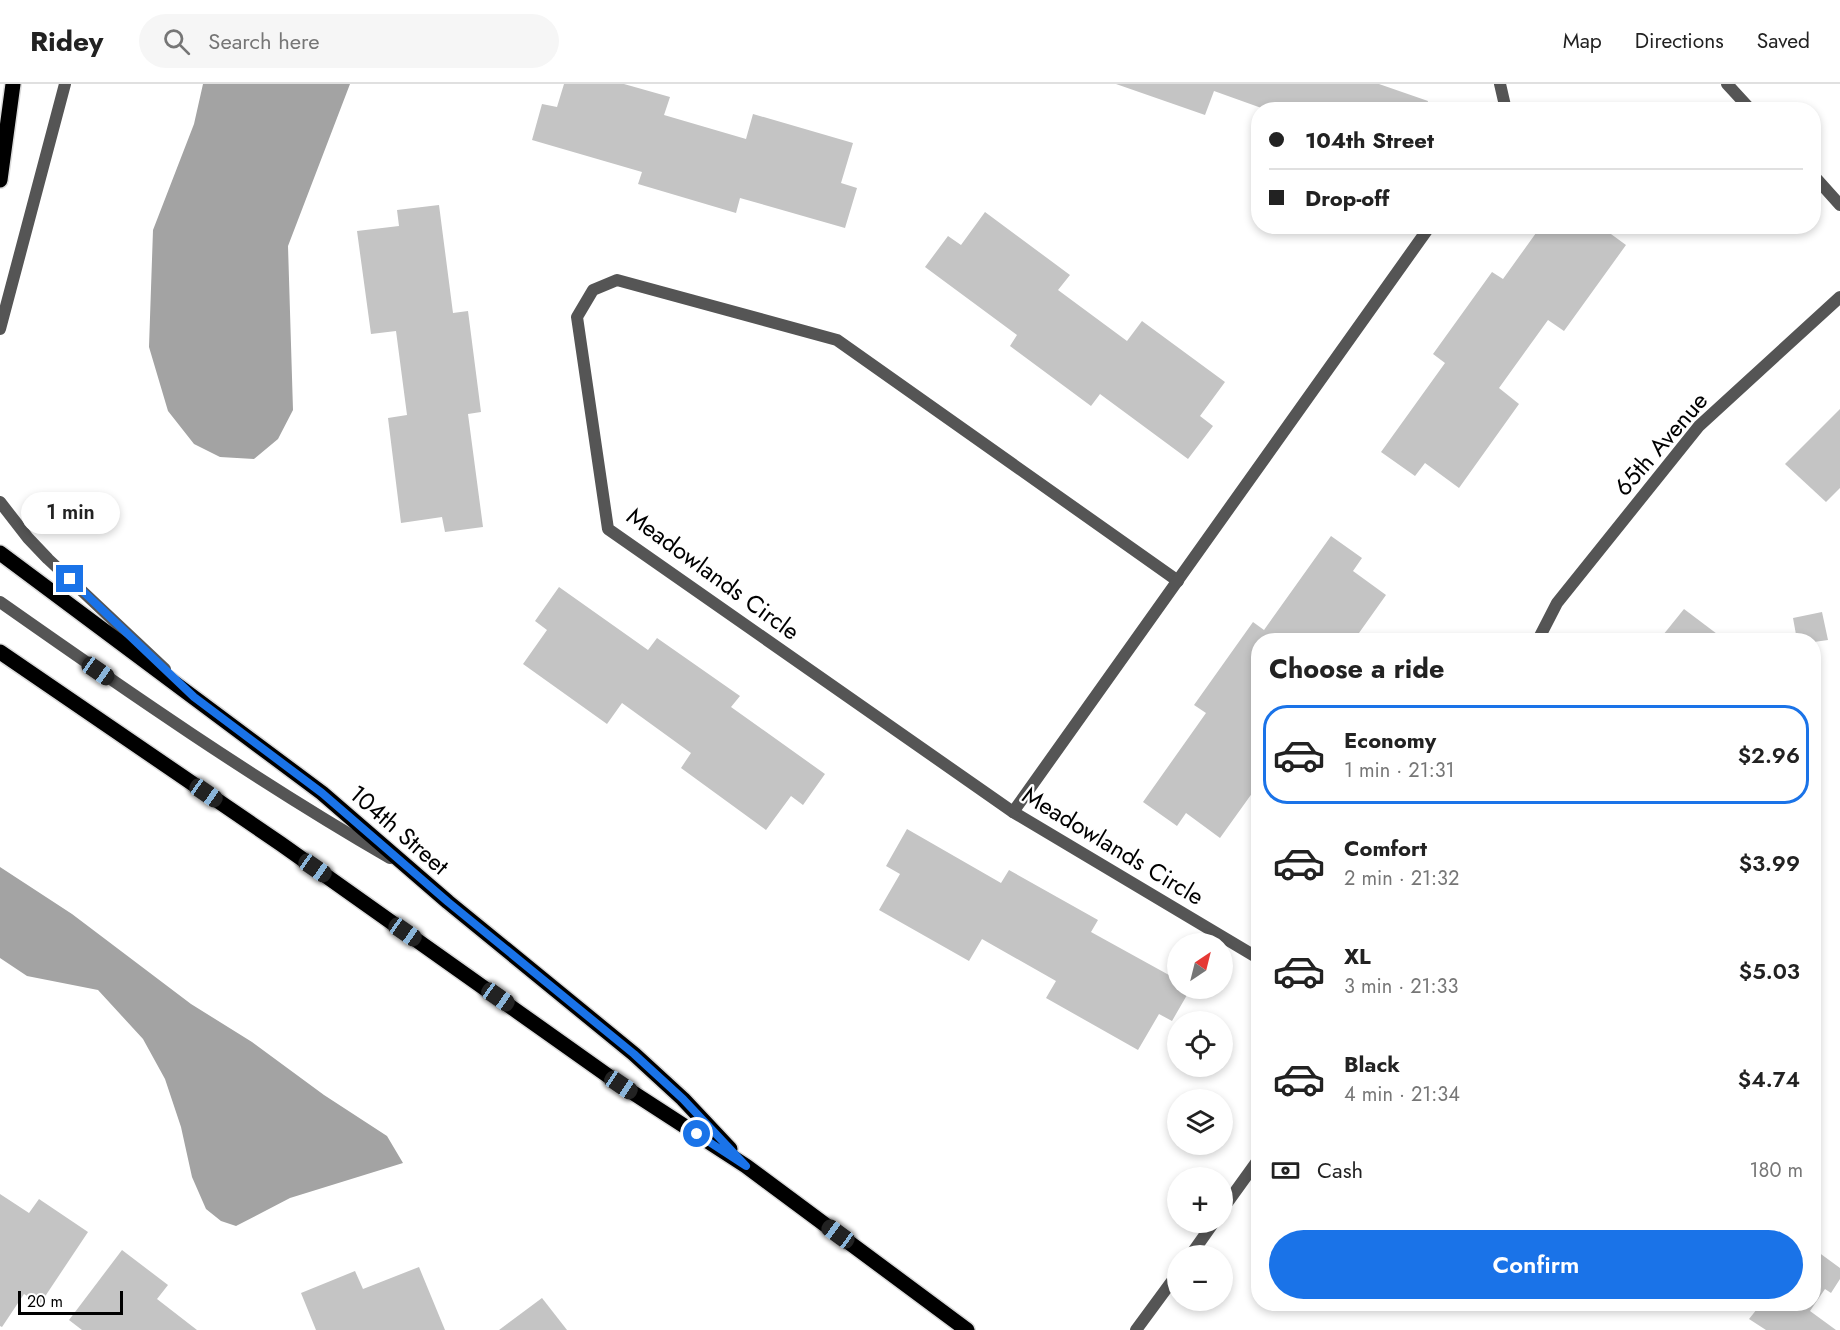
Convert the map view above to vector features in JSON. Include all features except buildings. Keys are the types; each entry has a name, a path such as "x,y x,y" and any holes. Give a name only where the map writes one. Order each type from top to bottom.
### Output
{"main road":[{"path":"0,180 13,84"},
{"name":"104th Street","path":"0,553 301,776 448,902 642,1061 683,1099 746,1166"},
{"name":"104th Street","path":"0,652 310,865 621,1085 746,1166 967,1330"}],"street":[{"path":"0,329 65,84"},
{"path":"1500,84 1504,102"},
{"path":"1727,84 1744,102"},
{"path":"1821,184 1840,205"},
{"path":"1013,812 1424,234"},
{"name":"Meadowlands Circle","path":"1178,581 837,340 617,279 593,290 577,316 608,528 1013,812 1251,954"},
{"name":"65th Avenue","path":"1542,633 1557,603 1699,426 1840,297"},
{"path":"0,502 28,538 194,697"},
{"path":"0,602 209,747 301,806 414,872"},
{"path":"1233,1195 1251,1170"},
{"path":"1136,1330 1167,1288"}],"shaded area":[{"path":"203,84 350,84 288,246 293,410 278,439 254,459 220,457 194,444 168,411 149,347 153,230 194,124"},
{"path":"0,867 72,914 191,1004 252,1042 324,1095 387,1136 403,1163 290,1198 236,1226 221,1221 206,1209 192,1177 181,1127 165,1079 143,1039 98,990 27,976 0,958"}],"route":[{"path":"70,579 194,697 322,793 448,902 634,1054 683,1099 746,1166 697,1134"}]}
